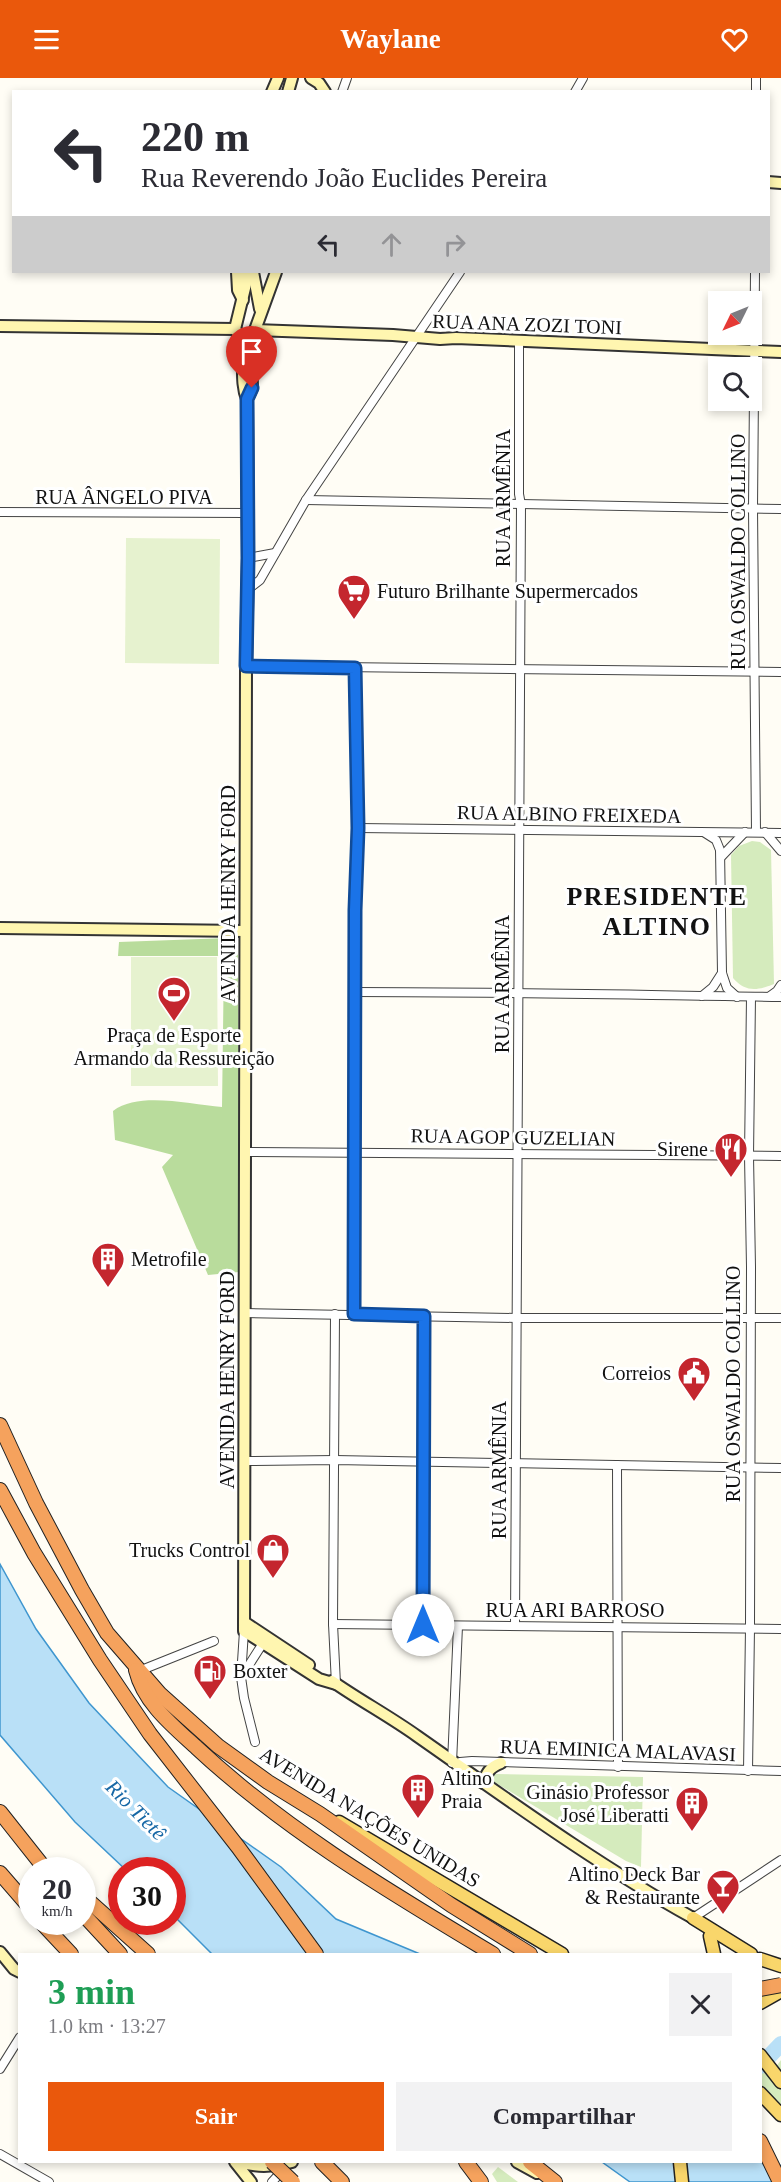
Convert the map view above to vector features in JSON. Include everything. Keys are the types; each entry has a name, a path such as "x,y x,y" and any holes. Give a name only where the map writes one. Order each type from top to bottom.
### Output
{"highway":[{"name":"AVENIDA NAÇÕES UNIDAS","path":"0,1425 36,1503 107,1633 174,1706 218,1746 268,1782 320,1814"},
{"path":"0,1490 34,1553 100,1660 150,1734 315,1953"},
{"path":"137,1668 140,1685 154,1705 214,1764 312,1841 367,1878 491,1953"},
{"path":"0,1812 36,1857"},
{"path":"320,1814 451,1905 528,1953"},
{"path":"18,1835 42,1857"},
{"path":"0,1873 18,1894"},
{"path":"96,1908 147,1953"},
{"path":"96,1928 119,1953"},
{"path":"54,1935 70,1953"},
{"path":"762,1989 781,1984"},
{"path":"762,2146 780,2182"},
{"path":"273,2163 293,2182"},
{"path":"323,2163 339,2179"},
{"path":"467,2163 480,2182"},
{"path":"531,2163 554,2182"}],"main road":[{"path":"311,78 319,83 324,90"},
{"path":"237,273 238,290 248,326 255,330"},
{"path":"0,326 236,328 243,304 245,273"},
{"path":"253,273 259,297 260,317 271,330"},
{"name":"AVENIDA HENRY FORD","path":"247,399 252,388 251,348 255,330 276,273"},
{"name":"AVENIDA HENRY FORD","path":"236,328 241,336 242,388 247,399 248,558 244,1627"},
{"name":"RUA ANA ZOZI TONI","path":"255,330 781,352"},
{"path":"0,928 245,931"},
{"path":"244,1627 263,1643 319,1679 336,1684"},
{"path":"244,1627 416,1736 617,1873 749,1953"},
{"path":"483,1783 492,1766 501,1763"},
{"name":"AVENIDA NAÇÕES UNIDAS","path":"320,1814 361,1833 560,1953"},
{"path":"693,1918 696,1926 733,1953"},
{"path":"710,1936 714,1953"},
{"path":"0,1952 17,1970"},
{"path":"762,1960 781,1966"},
{"path":"762,1989 781,1977"},
{"path":"762,2002 781,1991"},
{"path":"762,2058 781,2082"},
{"path":"762,2095 781,2115"},
{"path":"238,2163 250,2182"},
{"path":"242,2163 255,2166 284,2163"},
{"path":"519,2163 554,2182"},
{"path":"680,2163 682,2182"}],"street":[{"path":"247,590 260,580 306,500 459,273"},
{"name":"RUA OSWALDO COLLINO","path":"755,273 753,508 756,832"},
{"name":"RUA ARMÊNIA","path":"515,1626 521,505 519,494 519,342"},
{"path":"306,500 781,508"},
{"name":"RUA ÂNGELO PIVA","path":"0,512 247,513"},
{"path":"248,558 275,553"},
{"path":"246,666 781,672"},
{"path":"354,1314 358,828 355,668"},
{"name":"RUA ALBINO FREIXEDA","path":"358,828 781,833"},
{"path":"704,832 716,840 721,857 722,973 727,988 736,997"},
{"path":"721,857 745,832"},
{"path":"765,832 781,851"},
{"path":"701,997 714,987 722,973"},
{"path":"765,997 777,991 781,986"},
{"path":"355,992 518,992 781,997"},
{"name":"RUA OSWALDO COLLINO","path":"748,1771 751,997"},
{"name":"RUA AGOP GUZELIAN","path":"245,1152 781,1156"},
{"path":"245,1313 516,1318 781,1318"},
{"path":"335,1314 333,1624 336,1684"},
{"path":"423,1625 424,1316"},
{"path":"245,1461 335,1460 781,1468"},
{"path":"617,1465 618,1767"},
{"name":"RUA ARI BARROSO","path":"333,1624 781,1629"},
{"path":"454,1764 458,1626"},
{"name":"AVENIDA HENRY FORD","path":"244,1627 241,1677 255,1742"},
{"path":"137,1668 214,1641"},
{"path":"241,1677 263,1643"},
{"name":"RUA EMINICA MALAVASI","path":"454,1764 472,1761 781,1771"},
{"path":"693,1918 781,1860"},
{"path":"0,1965 17,1970"},
{"path":"0,2069 18,2040"},
{"path":"0,2154 49,2182"},
{"path":"272,2182 289,2163"}],"green space":[{"path":"126,538 220,539 219,664 125,663"},
{"path":"752,841 760,842 771,850 774,984 757,989 742,986 733,978 731,855 739,846"},
{"path":"228,938 238,952 239,1272 208,1275 162,1167 173,1155 115,1140 113,1111 124,1105 151,1100 222,1107 224,956 118,956 119,942"},
{"name":"Praça de Esporte Armando da Ressureição","path":"131,957 217,957 218,1086 131,1086"},
{"path":"496,1774 643,1777 641,1867 626,1861 489,1779"},
{"path":"762,2058 772,2072 781,2060 781,2115 762,2094"},
{"path":"498,2167 518,2182 497,2182 492,2174"}],"water":[{"name":"Rio Tietê","path":"0,1564 36,1629 89,1703 168,1787 281,1867 336,1919 418,1953 211,1953 186,1928 186,1857 112,1857 75,1822 0,1735"},
{"path":"762,2151 781,2166 781,2182 630,2182 603,2163 762,2163"}],"waterway":[{"path":"762,2064 781,2044"}],"place":[{"name":"Futuro Brilhante Supermercados","path":"354,620"},
{"name":"Praça de Esporte Armando da Ressureição","path":"174,1022"},
{"name":"Sirene","path":"731,1178"},
{"name":"Metrofile","path":"108,1288"},
{"name":"Correios","path":"694,1402"},
{"name":"Trucks Control","path":"273,1579"},
{"name":"Boxter","path":"210,1700"},
{"name":"Altino Praia","path":"418,1819"},
{"name":"Ginásio Professor José Liberatti","path":"692,1832"},
{"name":"Altino Deck Bar & Restaurante","path":"723,1915"}],"district":[{"name":"PRESIDENTE ALTINO","path":"657,911"}],"route":[{"path":"252,388 247,399 246,666 355,668 358,828 355,910 354,1314 424,1316 423,1625"}]}
